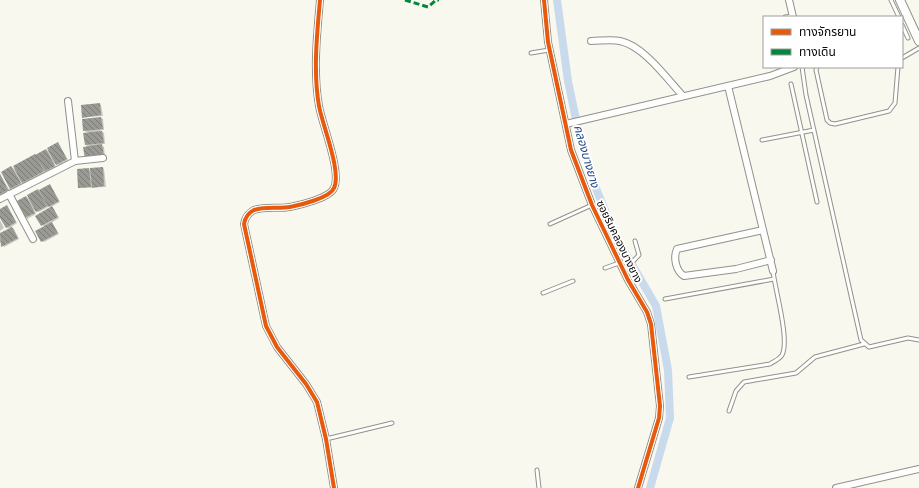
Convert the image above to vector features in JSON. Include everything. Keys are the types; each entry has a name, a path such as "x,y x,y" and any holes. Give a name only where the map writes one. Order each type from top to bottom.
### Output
{"street":[{"path":"320,0 317,34 318,95 335,172 334,188 331,193 321,198 290,207 256,209 246,218 244,224 266,326 277,347 306,384 317,402 326,439 334,488"},
{"name":"ซอยริมคลองบางยาง","path":"544,0 550,50 568,124 571,150 592,205 623,272 642,302 651,324 660,406 638,488"},
{"path":"789,0 793,16"},
{"path":"900,0 919,41"},
{"path":"592,41 620,41 633,47 648,59 683,96"},
{"path":"568,124 770,76 791,68"},
{"path":"728,86 773,271"},
{"path":"68,101 75,161"},
{"path":"0,199 75,161 103,158"},
{"path":"9,194 32,239"},
{"path":"763,230 677,249 675,254 677,266 679,273 684,276 736,269 770,260"},
{"path":"838,488 919,469"}],"lane":[{"path":"891,0 899,16"},
{"path":"903,27 908,38"},
{"path":"903,57 919,48"},
{"path":"531,53 550,50"},
{"path":"802,68 814,130 858,333 864,344 869,347 908,338 919,340"},
{"path":"817,68 827,120 830,123 836,124 889,111 895,103 898,68"},
{"path":"791,84 818,202"},
{"path":"762,140 814,130"},
{"path":"550,224 592,205"},
{"path":"623,272 638,257 639,252 635,241"},
{"path":"605,268 619,263"},
{"path":"689,377 770,364 780,359 783,353 785,337 773,271"},
{"path":"664,300 774,279"},
{"path":"543,293 573,281"},
{"path":"729,412 736,391 744,382 796,373 815,357 864,344"},
{"path":"326,439 392,423"},
{"path":"537,470 539,488"}],"building":[{"path":"100,103 101,115 82,118 81,105"},
{"path":"101,117 103,129 83,131 82,119"},
{"path":"102,131 104,143 85,145 83,133"},
{"path":"58,142 67,159 56,165 47,148"},
{"path":"102,144 104,157 85,159 83,147"},
{"path":"46,149 55,166 45,171 35,155"},
{"path":"35,154 44,171 22,183 13,166"},
{"path":"11,166 21,183 10,189 1,172"},
{"path":"103,167 104,186 92,188 90,168"},
{"path":"89,168 91,187 78,188 77,169"},
{"path":"0,174 8,190 0,194"},
{"path":"50,184 59,201 48,207 39,190"},
{"path":"38,189 47,206 36,212 27,195"},
{"path":"26,196 35,213 24,218 15,202"},
{"path":"7,205 16,222 6,228 0,218 0,209"},
{"path":"52,206 58,217 41,226 35,216"},
{"path":"52,222 58,233 41,242 35,231"},
{"path":"12,227 18,238 1,247 0,233"}],"waterway":[{"name":"คลองบางยาง","path":"557,0 568,81 579,134 597,191 615,235 656,306 668,370 670,418 650,488"}],"marked path":[{"path":"405,0 428,7 436,0 439,0"}],"cycle path":[{"path":"320,0 316,53 316,80 319,106 334,160 336,181 334,188 327,195 307,203 290,207 263,208 254,210 247,216 244,224 266,326 277,347 306,384 317,402 326,439 334,488"},
{"path":"544,0 548,42 571,150 592,205 628,280 647,312 651,324 660,406 659,418 638,488"}]}
